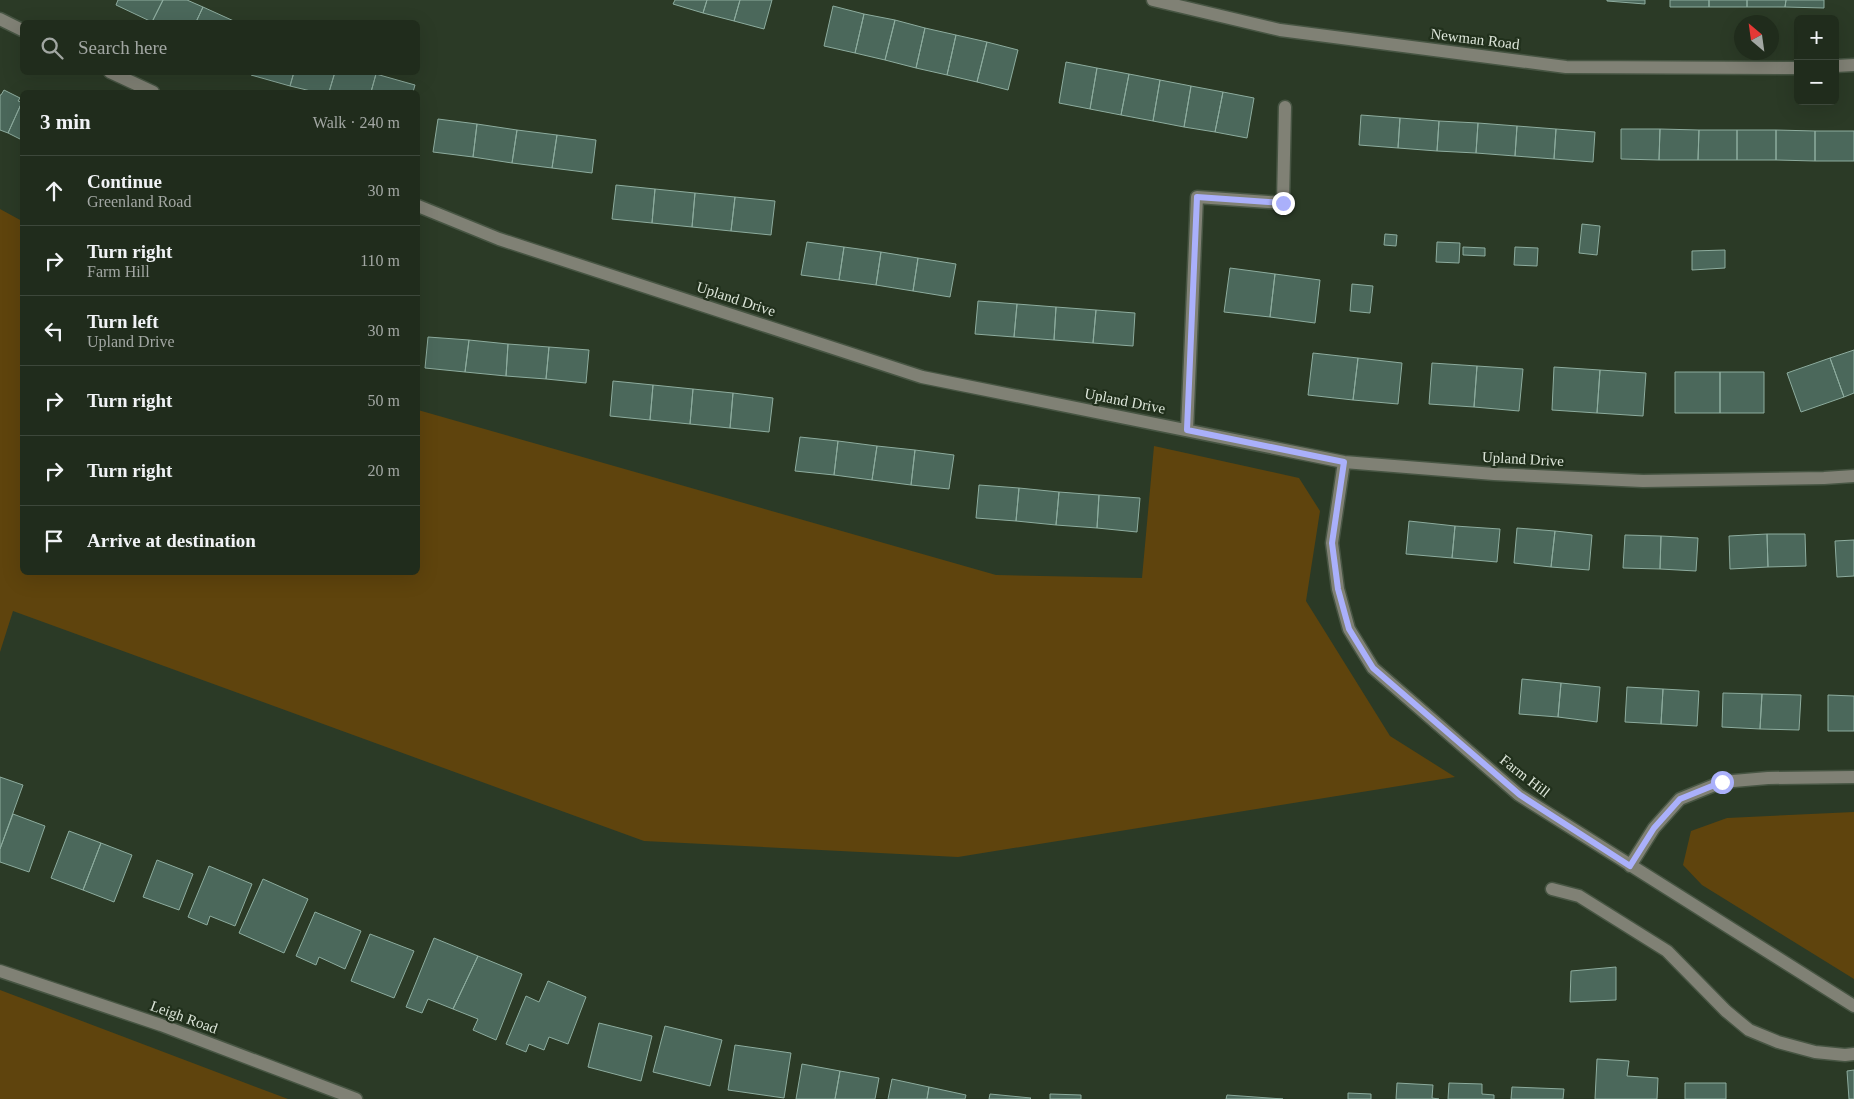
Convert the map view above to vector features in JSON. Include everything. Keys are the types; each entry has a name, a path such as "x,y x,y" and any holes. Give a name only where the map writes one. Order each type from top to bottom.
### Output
{"street":[{"name":"Newman Road","path":"1161,1 1280,30 1566,67 1794,68"},
{"path":"0,19 20,29"},
{"path":"1839,66 1854,65"},
{"path":"116,75 148,90"},
{"path":"1187,430 1197,197 1283,203 1284,107"},
{"name":"Upland Drive","path":"420,207 499,239 922,377 1344,462 1494,474 1642,481 1854,476"},
{"name":"Farm Hill","path":"1344,462 1332,543 1338,589 1349,629 1373,668 1520,795 1854,1006"},
{"path":"1630,866 1654,828 1680,799 1722,782 1768,778 1854,777"},
{"path":"1552,889 1579,896 1666,951 1726,1011 1749,1030 1778,1042 1815,1052 1854,1054"},
{"name":"Leigh Road","path":"0,971 161,1025 356,1099"}],"shaded area":[{"path":"0,209 20,220 20,575 420,575 420,411 996,575 1142,578 1154,446 1299,478 1320,511 1306,601 1390,736 1455,777 958,857 644,841 13,611 0,652"},
{"path":"1854,812 1854,979 1702,885 1683,865 1691,831 1727,818"},
{"path":"0,990 288,1099 0,1099"}],"building":[{"path":"118,0 163,0 153,20 148,20 116,5"},
{"path":"163,0 187,0 203,7 197,20 153,20"},
{"path":"675,0 707,0 703,13 673,4"},
{"path":"707,0 740,0 734,21 703,13"},
{"path":"740,0 772,0 764,29 734,21"},
{"path":"1645,0 1645,4 1607,1"},
{"path":"1670,0 1709,0 1709,7 1670,7"},
{"path":"1709,0 1747,0 1747,7 1709,7"},
{"path":"1747,0 1786,0 1785,7 1747,7"},
{"path":"1786,0 1824,0 1824,8 1785,7"},
{"path":"833,6 864,14 855,53 824,46"},
{"path":"203,7 232,20 197,20"},
{"path":"864,14 895,20 885,60 855,53"},
{"path":"895,20 925,28 916,68 885,60"},
{"path":"925,28 956,35 947,75 916,68"},
{"path":"956,35 987,42 977,82 947,75"},
{"path":"987,42 1018,50 1008,90 977,82"},
{"path":"1066,62 1097,68 1090,109 1059,103"},
{"path":"1097,68 1129,74 1121,115 1090,109"},
{"path":"1129,74 1160,80 1153,121 1121,115"},
{"path":"251,75 293,75 290,86"},
{"path":"293,75 334,75 330,90 307,90 290,86"},
{"path":"334,75 376,75 372,90 330,90"},
{"path":"376,75 415,85 414,90 372,90"},
{"path":"1160,80 1191,86 1184,127 1153,121"},
{"path":"1191,86 1223,92 1215,132 1184,127"},
{"path":"4,90 20,98 18,101 20,102 20,106 8,133 0,130 1,95"},
{"path":"1223,92 1254,98 1247,138 1215,132"},
{"path":"20,106 20,139 8,133"},
{"path":"1361,115 1400,118 1398,148 1359,145"},
{"path":"1400,118 1439,121 1437,151 1398,148"},
{"path":"438,119 477,124 473,157 433,152"},
{"path":"1439,121 1478,123 1476,153 1437,151"},
{"path":"1478,123 1517,126 1515,156 1476,153"},
{"path":"477,124 517,130 512,163 473,157"},
{"path":"1517,126 1556,129 1554,159 1515,156"},
{"path":"1556,129 1595,132 1593,162 1554,159"},
{"path":"1621,129 1660,129 1659,160 1621,159"},
{"path":"1660,129 1699,130 1698,160 1659,160"},
{"path":"517,130 557,135 552,168 512,163"},
{"path":"1699,130 1737,130 1737,160 1698,160"},
{"path":"1737,130 1776,130 1776,160 1737,160"},
{"path":"1776,130 1815,131 1815,161 1776,160"},
{"path":"1815,131 1854,131 1854,161 1815,161"},
{"path":"557,135 596,140 592,173 552,168"},
{"path":"616,185 655,189 652,223 612,219"},
{"path":"655,189 695,193 692,227 652,223"},
{"path":"695,193 735,197 731,231 692,227"},
{"path":"735,197 775,201 771,235 731,231"},
{"path":"1582,224 1600,226 1597,255 1579,253"},
{"path":"1385,234 1397,235 1396,246 1384,245"},
{"path":"807,242 844,247 839,280 801,275"},
{"path":"1437,242 1460,243 1459,263 1436,262"},
{"path":"844,247 881,252 876,285 839,280"},
{"path":"1463,247 1485,248 1485,256 1463,255"},
{"path":"1515,247 1538,248 1537,266 1514,265"},
{"path":"1725,250 1725,268 1692,270 1692,251"},
{"path":"881,252 918,258 913,291 876,285"},
{"path":"918,258 956,264 950,297 913,291"},
{"path":"1230,268 1275,274 1270,317 1224,312"},
{"path":"1275,274 1320,280 1315,323 1270,317"},
{"path":"1352,284 1373,286 1370,313 1350,311"},
{"path":"978,301 1017,304 1014,337 975,334"},
{"path":"1017,304 1056,307 1054,340 1014,337"},
{"path":"1056,307 1096,310 1093,343 1054,340"},
{"path":"1096,310 1135,313 1133,346 1093,343"},
{"path":"428,337 469,340 465,372 425,368"},
{"path":"469,340 508,344 506,376 465,372"},
{"path":"508,344 549,347 546,379 506,376"},
{"path":"549,347 589,350 586,383 546,379"},
{"path":"1854,350 1854,393 1844,397 1830,358"},
{"path":"1313,353 1358,358 1353,400 1308,395"},
{"path":"1358,358 1402,363 1398,404 1353,400"},
{"path":"1830,358 1844,397 1801,412 1787,373"},
{"path":"1432,363 1477,366 1474,407 1429,404"},
{"path":"1477,366 1523,369 1519,411 1474,407"},
{"path":"1554,367 1600,370 1597,413 1552,410"},
{"path":"1600,370 1646,373 1643,416 1597,413"},
{"path":"1675,372 1720,372 1720,413 1675,413"},
{"path":"1720,372 1764,372 1764,413 1720,413"},
{"path":"613,381 653,385 650,420 610,416"},
{"path":"653,385 693,389 690,424 650,420"},
{"path":"693,389 733,393 730,428 690,424"},
{"path":"733,393 773,398 769,432 730,428"},
{"path":"800,437 838,441 834,475 795,471"},
{"path":"838,441 877,446 872,480 834,475"},
{"path":"877,446 915,450 911,485 872,480"},
{"path":"915,450 954,455 949,489 911,485"},
{"path":"979,485 1019,488 1016,521 976,518"},
{"path":"1019,488 1059,492 1056,525 1016,521"},
{"path":"1059,492 1099,495 1097,528 1056,525"},
{"path":"1099,495 1140,498 1137,532 1097,528"},
{"path":"1409,521 1455,526 1452,558 1406,554"},
{"path":"1455,526 1500,529 1497,562 1452,558"},
{"path":"1517,528 1555,531 1551,567 1514,563"},
{"path":"1555,531 1592,535 1589,570 1551,567"},
{"path":"1767,534 1805,534 1806,566 1768,567"},
{"path":"1767,534 1768,567 1730,569 1729,536"},
{"path":"1625,535 1661,536 1660,569 1623,568"},
{"path":"1661,536 1698,538 1696,571 1660,569"},
{"path":"1854,540 1854,576 1837,577 1835,541"},
{"path":"1522,679 1561,683 1558,717 1519,714"},
{"path":"1561,683 1600,687 1597,722 1558,717"},
{"path":"1627,687 1663,689 1661,724 1625,722"},
{"path":"1663,689 1699,691 1697,726 1661,724"},
{"path":"1723,693 1762,694 1760,729 1722,727"},
{"path":"1762,694 1801,695 1799,730 1760,729"},
{"path":"1828,695 1854,696 1854,731 1828,731"},
{"path":"0,777 23,785 0,849"},
{"path":"13,814 45,826 29,872 0,862 0,849"},
{"path":"69,831 101,843 83,890 51,878"},
{"path":"101,843 132,855 114,902 83,890"},
{"path":"157,860 193,874 179,910 143,897"},
{"path":"209,866 252,884 235,926 210,916 207,925 188,917"},
{"path":"263,879 308,899 284,953 239,933"},
{"path":"315,912 361,931 345,969 319,957 316,965 296,956"},
{"path":"370,934 414,951 394,998 351,981"},
{"path":"434,938 478,956 453,1009 428,999 422,1013 406,1007"},
{"path":"478,956 522,974 496,1040 473,1030 478,1019 453,1009"},
{"path":"1616,967 1616,1000 1570,1002 1571,971"},
{"path":"548,981 586,997 568,1044 549,1037 544,1050 529,1044 526,1052 506,1044 526,996 539,1002"},
{"path":"599,1023 652,1036 641,1081 588,1067"},
{"path":"665,1026 722,1040 710,1086 653,1072"},
{"path":"735,1045 791,1053 784,1098 728,1090"},
{"path":"1597,1059 1629,1061 1627,1076 1658,1078 1657,1099 1595,1099"},
{"path":"802,1064 840,1071 835,1099 796,1099"},
{"path":"1854,1070 1854,1099 1849,1099 1847,1071"},
{"path":"840,1071 879,1078 875,1099 835,1099"},
{"path":"892,1079 929,1087 927,1099 888,1099"},
{"path":"1397,1083 1433,1085 1432,1098 1439,1099 1396,1099"},
{"path":"1449,1083 1482,1084 1482,1094 1494,1095 1494,1099 1448,1099"},
{"path":"1685,1083 1726,1083 1726,1099 1685,1099"},
{"path":"929,1087 966,1095 965,1099 927,1099"},
{"path":"1512,1087 1564,1089 1563,1099 1511,1099"},
{"path":"1348,1093 1371,1094 1371,1099 1348,1099"},
{"path":"990,1094 1031,1098 989,1099"},
{"path":"1050,1094 1081,1095 1081,1099 1050,1099"},
{"path":"1227,1095 1283,1099 1226,1099"}],"route":[{"path":"1283,203 1197,197 1187,430 1344,462 1332,543 1338,589 1349,629 1373,668 1520,795 1630,866 1654,828 1680,799 1722,782"}]}
